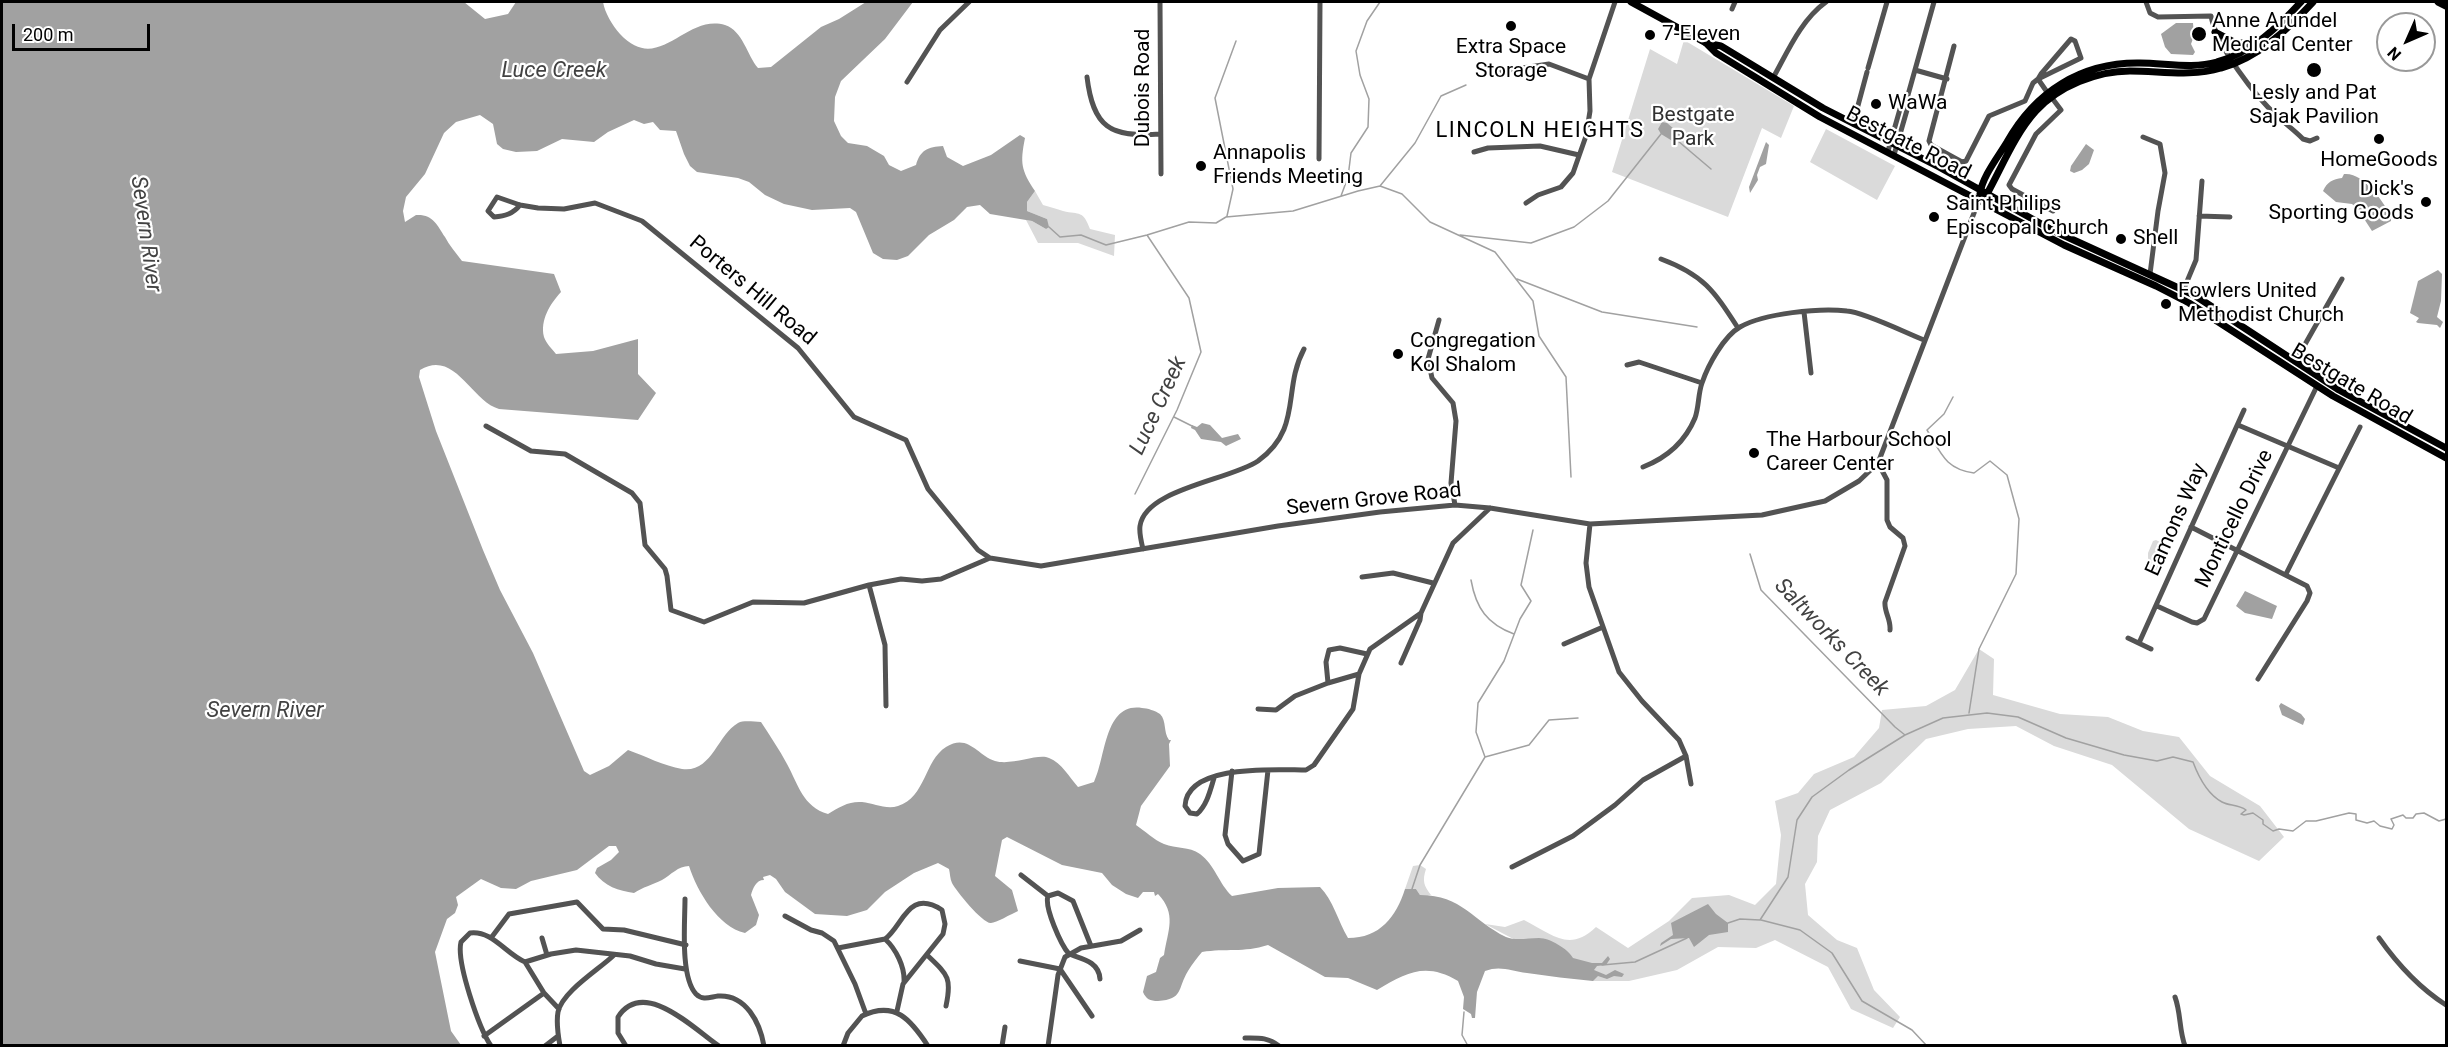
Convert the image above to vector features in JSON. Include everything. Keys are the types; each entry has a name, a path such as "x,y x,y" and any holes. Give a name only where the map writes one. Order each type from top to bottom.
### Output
{"main road":[{"name":"Bestgate Road","path":"1630,2 1706,43 1716,53 1800,106 2087,257 2199,309 2317,386 2372,419 2446,458"},
{"path":"2232,61 2259,41 2301,2"},
{"path":"1979,200 1980,190 2020,120 2082,72 2103,66 2140,63 2199,66 2232,61 2270,42 2313,2"},
{"path":"2438,2 2446,6"},
{"path":"2215,32 2236,43 2248,44 2259,41"},
{"name":"Bestgate Road","path":"1706,43 1721,46 1852,124 2094,251 2184,290 2367,406 2446,448"},
{"path":"1979,200 1988,194 2024,128 2050,95"},
{"path":"1800,106 1805,98"},
{"path":"2199,309 2203,301"}],"street":[{"path":"908,82 940,30 969,2"},
{"name":"Dubois Road","path":"1160,2 1161,174"},
{"path":"1319,159 1320,2"},
{"path":"1526,203 1538,195 1561,187 1573,173 1586,136 1590,111 1589,79 1615,2"},
{"path":"1732,9 1735,2"},
{"path":"1773,78 1802,26 1814,11 1826,2"},
{"path":"1852,124 1887,2"},
{"path":"1891,153 1907,111 1906,102 1934,2"},
{"path":"2146,2 2150,13 2158,17 2211,16 2215,32 2232,61 2277,116 2306,141 2317,138"},
{"path":"1954,46 1929,141 1931,145 1962,162 1966,161 1989,116 2025,101 2033,83 2038,79 2081,58 2074,41 2071,39 2038,79"},
{"path":"1502,71 1550,64 1589,79"},
{"path":"1915,70 1947,79"},
{"path":"1086,77 1092,107 1107,126 1130,135 1160,134"},
{"path":"2038,79 2061,110 2036,134 2009,185 2012,189 2053,211"},
{"path":"2143,137 2160,144 2165,173 2150,274"},
{"path":"1474,152 1488,148 1540,146 1579,155"},
{"path":"2179,298 2196,260 2202,181"},
{"name":"Porters Hill Road","path":"520,205 515,211 503,216 494,217 488,211 497,197 520,205 564,209 596,203 642,221 798,348 855,417 906,440 928,489 978,550 990,558"},
{"name":"Severn Grove Road","path":"990,558 1041,566 1278,526 1380,512 1455,505 1490,508 1590,524 1710,519 1762,514 1825,501 1859,481 1878,463 1918,364 1924,340 1979,200"},
{"path":"2199,216 2230,217"},
{"path":"1661,259 1697,275 1716,294 1738,327"},
{"path":"2295,362 2342,279"},
{"path":"1643,467 1673,450 1684,435 1695,418 1702,383 1717,351 1738,327 1769,316 1804,312 1849,311 1924,340"},
{"path":"1804,312 1811,373"},
{"path":"1439,320 1428,359 1432,378 1453,403 1456,421 1451,483 1455,505"},
{"path":"1143,549 1140,524 1152,505 1251,465 1276,443 1287,424 1294,368 1304,349"},
{"path":"1627,365 1639,362 1702,383"},
{"name":"Monticello Drive","path":"2157,606 2192,622 2198,623 2204,619 2317,386"},
{"name":"Eamons Way","path":"2139,643 2244,410"},
{"path":"2238,425 2340,468"},
{"path":"486,426 531,451 565,454 632,493 640,503 645,545 665,569 671,610 704,622 753,602 804,603 869,585 901,579 922,581 941,579 990,558"},
{"path":"2286,574 2360,427"},
{"path":"1878,463 1887,480 1887,520 1890,527 1902,538 1905,546 1885,602 1885,608 1891,621 1890,630"},
{"path":"1401,663 1433,583 1453,543 1490,508"},
{"path":"1590,524 1586,563 1588,587 1619,672 1642,701 1679,740 1686,756 1691,784"},
{"path":"2191,527 2307,586 2310,593 2307,601 2258,679"},
{"path":"1362,577 1393,573 1433,583"},
{"path":"869,585 885,645 886,706"},
{"path":"1214,778 1201,811 1197,814 1190,813 1185,806 1185,798 1200,782 1232,771 1306,770 1314,765 1353,709 1359,674 1370,649 1421,613"},
{"path":"1564,644 1603,627"},
{"path":"2128,638 2151,649"},
{"path":"1328,683 1326,662 1329,650 1340,648 1367,654"},
{"path":"1258,709 1276,710 1295,696 1359,674"},
{"path":"1512,867 1573,836 1616,805 1643,780 1686,756"},
{"path":"1232,771 1226,835 1228,844 1243,861 1259,854 1268,771"},
{"path":"1021,874 1048,896"},
{"path":"1048,896 1058,893 1073,901 1091,946"},
{"path":"1048,896 1047,906 1063,947 1069,954 1094,965 1098,969 1100,979"},
{"path":"685,899 685,969 694,991 698,996 706,998 728,997 749,1010 756,1020 764,1046"},
{"path":"491,938 509,914 572,901 582,905 596,924 603,929 629,931 686,945"},
{"path":"838,948 885,939 909,909 924,904 935,906 943,913 944,931 928,956 904,982"},
{"path":"785,916 829,936 838,948 866,1014"},
{"path":"1048,1046 1060,969 1069,954 1091,946 1121,941 1140,930"},
{"path":"491,1046 484,1036 471,997 460,949 463,938 470,933 482,933 508,953 525,962 544,993 559,1009"},
{"path":"542,938 547,955"},
{"path":"2379,938 2410,977 2446,1005"},
{"path":"885,939 902,965 904,982 897,1011"},
{"path":"525,962 576,950 613,956 630,956 685,969"},
{"path":"560,1046 559,1009 571,992 613,956"},
{"path":"928,956 948,979 950,988 946,1006"},
{"path":"1020,961 1060,969 1092,1016"},
{"path":"484,1036 544,993"},
{"path":"2175,997 2185,1046"},
{"path":"626,1046 621,1040 617,1026 620,1015 627,1008 647,1003 671,1010 719,1046"},
{"path":"843,1046 850,1031 866,1014 897,1011 903,1015 928,1046"},
{"path":"1002,1046 1005,1027"},
{"path":"545,1046 558,1036"},
{"path":"1245,1038 1272,1040 1279,1046"},
{"path":"615,1046 621,1040"}],"green space":[{"name":"Bestgate Park","path":"1684,40 1794,106 1781,138 1762,128 1728,217 1612,172 1650,49 1677,64"},
{"path":"1826,129 1895,166 1877,200 1810,162"},
{"path":"1035,191 1043,205 1080,214 1090,229 1115,235 1114,256 1078,243 1038,243 1026,220 1046,229 1047,219 1027,211 1027,202"},
{"path":"2153,541 2164,544 2162,550 2167,553 2166,556 2162,554 2161,559 2164,560 2157,571 2148,567 2148,553"},
{"path":"1979,649 1994,659 1993,695 2060,714 2108,717 2143,731 2179,737 2210,776 2260,806 2284,837 2259,861 2189,829 2112,765 2054,746 2016,726 1968,729 1926,739 1881,783 1830,810 1818,836 1817,862 1805,884 1808,915 1837,940 1857,948 1874,990 1900,1017 1893,1028 1851,1009 1828,967 1775,940 1756,948 1718,947 1677,970 1629,981 1593,981 1485,924 1505,927 1524,920 1560,939 1569,940 1586,935 1596,927 1628,948 1669,921 1692,898 1729,895 1755,905 1776,884 1781,835 1775,801 1798,793 1814,774 1854,757 1879,728 1882,710 1926,706 1955,690"},
{"path":"1420,865 1426,869 1424,883 1431,895 1420,895 1416,889 1405,889 1413,866"}],"water":[{"name":"Severn River","path":"2,2 464,2 485,19 508,14 516,2 603,2 614,27 634,45 647,49 672,41 697,27 711,24 725,25 736,32 758,68 771,67 821,27 866,2 913,2 885,39 841,81 835,97 834,121 841,136 848,143 867,146 884,156 889,165 901,171 916,165 922,153 929,148 943,146 947,157 963,166 991,155 1020,135 1025,138 1022,154 1024,172 1035,191 1027,202 1027,211 1047,219 1049,227 1046,229 1032,221 990,214 980,205 967,207 954,220 929,235 908,256 897,260 883,259 873,253 856,212 850,208 812,210 784,204 765,195 749,182 738,178 697,172 690,166 676,131 660,130 653,122 644,124 634,120 608,132 594,142 562,139 537,151 516,152 503,149 497,144 493,124 480,115 456,122 444,133 425,174 406,197 403,211 405,222 416,215 431,218 462,261 554,274 561,292 547,313 543,331 546,341 556,354 593,351 638,339 638,374 656,393 638,420 499,409 480,397 453,371 443,366 432,365 420,370 419,377 436,431 483,550 500,590 533,653 584,771 590,775 609,766 628,750 668,766 692,769 707,759 738,723 749,721 761,722 807,800 820,811 828,814 853,802 898,806 914,795 939,753 946,747 960,742 972,746 995,761 1049,758 1062,767 1078,787 1094,782 1113,722 1130,708 1142,708 1160,714 1164,720 1167,737 1171,740 1169,744 1170,766 1141,806 1136,825 1164,844 1200,854 1210,864 1232,896 1278,888 1320,887 1332,904 1348,938 1359,937 1378,930 1397,908 1405,889 1416,889 1420,895 1447,899 1457,904 1506,937 1548,940 1563,948 1573,958 1592,963 1602,963 1608,956 1610,959 1606,965 1597,966 1594,970 1606,975 1615,970 1624,974 1622,977 1614,976 1607,979 1598,976 1593,981 1506,969 1490,969 1485,971 1477,992 1475,1018 1472,1018 1471,1014 1463,1009 1464,997 1458,981 1447,975 1426,971 1407,974 1377,990 1348,978 1325,977 1268,945 1251,949 1202,952 1190,968 1179,992 1172,998 1155,1001 1147,998 1143,992 1147,976 1156,972 1160,958 1164,955 1170,923 1168,908 1158,894 1155,896 1154,892 1143,892 1138,898 1126,894 1112,885 1102,873 1062,865 1007,837 1002,840 995,876 1012,890 1018,911 996,922 987,922 976,913 954,887 949,869 938,863 914,873 885,892 867,910 847,916 815,914 785,892 776,879 770,875 763,877 764,880 757,883 751,895 759,915 756,925 745,933 726,924 710,907 697,886 689,866 678,869 662,880 634,893 607,885 595,873 597,868 619,852 616,846 609,846 577,870 531,881 516,889 501,888 481,879 456,897 458,905 455,913 447,919 435,952 451,1031 461,1045 2,1045"},
{"path":"2176,23 2193,23 2194,36 2191,44 2195,52 2193,55 2171,54 2165,47 2161,34"},
{"path":"1662,122 1667,123 1681,135 1678,141 1674,142 1661,134 1658,129"},
{"path":"1766,142 1769,145 1766,164 1760,167 1758,180 1750,193 1749,187"},
{"path":"2086,144 2094,150 2089,164 2074,173 2070,171 2071,166"},
{"path":"2344,174 2359,178 2372,188 2391,215 2391,221 2372,231 2357,208 2352,204 2336,202 2323,191 2328,183 2342,178"},
{"path":"2438,270 2442,274 2441,301 2437,317 2443,322 2440,328 2437,325 2416,322 2419,318 2410,313 2418,281"},
{"path":"1202,423 1210,425 1222,438 1238,434 1241,439 1226,446 1221,442 1201,439 1191,428 1192,425 1197,427"},
{"path":"2245,591 2277,606 2272,619 2245,613 2236,606"},
{"path":"2281,703 2301,714 2305,719 2303,725 2282,715 2279,706"},
{"path":"1708,904 1728,923 1728,932 1709,935 1694,947 1689,938 1671,939 1660,946 1673,935 1671,923"}],"waterway":[{"name":"Luce Creek","path":"1341,196 1348,177 1351,153 1368,127 1369,99 1360,75 1356,51 1367,21 1380,2"},
{"path":"1227,216 1233,189 1215,98 1236,41"},
{"path":"1380,186 1415,143 1441,96 1466,85"},
{"name":"Luce Creek","path":"1460,235 1531,243 1574,227 1608,201 1661,134"},
{"path":"1678,141 1711,169"},
{"name":"Luce Creek","path":"1049,227 1060,237 1081,235 1106,245 1189,222 1216,223 1226,217 1293,211 1380,186 1402,194 1430,222 1495,252 1533,301 1539,336 1566,377 1571,477"},
{"name":"Luce Creek","path":"1135,494 1177,410 1201,352 1189,298 1147,235"},
{"path":"1517,279 1602,312 1697,327"},
{"name":"Saltworks Creek","path":"1953,397 1944,414 1927,430 1940,453 1956,468 1974,473 1990,461 2007,475 2019,519 2016,574 1979,649 1969,713"},
{"path":"1174,417 1192,426"},
{"name":"Saltworks Creek","path":"1412,889 1420,865 1485,757 1476,732 1478,703 1504,661 1520,619 1531,601 1521,585 1533,530"},
{"name":"Saltworks Creek","path":"1750,554 1761,590 1905,735"},
{"path":"1471,580 1476,599 1484,614 1497,625 1514,634"},
{"name":"Saltworks Creek","path":"1728,923 1740,919 1760,920 1788,877 1797,820 1812,797 1849,770 1905,735 1943,718 1987,713 2018,717 2066,738 2124,755 2157,761 2173,757 2193,762 2201,780 2212,795 2225,803 2246,810 2241,814 2253,813 2273,831 2279,829 2293,831 2306,821 2316,821 2349,813 2356,814 2356,820 2367,823 2374,821 2380,826 2392,829 2394,825 2391,819 2403,815 2406,818 2413,818 2416,814 2424,813 2439,821 2446,819"},
{"path":"1485,757 1529,745 1549,720 1578,718"},
{"path":"1761,920 1800,930 1832,953 1862,1001 1912,1030 1927,1046"},
{"name":"Saltworks Creek","path":"1602,965 1635,962 1687,938"},
{"path":"1464,1012 1462,1035 1468,1046"}],"place":[{"name":"Extra Space Storage","path":"1511,26"},
{"name":"Anne Arundel Medical Center","path":"2199,34"},
{"name":"7-Eleven","path":"1650,35"},
{"name":"Lesly and Pat Sajak Pavilion","path":"2314,70"},
{"name":"WaWa","path":"1876,104"},
{"name":"HomeGoods","path":"2379,139"},
{"name":"Annapolis Friends Meeting","path":"1201,166"},
{"name":"Dick's Sporting Goods","path":"2426,202"},
{"name":"Saint Philips Episcopal Church","path":"1934,217"},
{"name":"Shell","path":"2121,239"},
{"name":"Fowlers United Methodist Church","path":"2166,304"},
{"name":"Congregation Kol Shalom","path":"1398,354"},
{"name":"The Harbour School Career Center","path":"1754,453"}],"district":[{"name":"LINCOLN HEIGHTS","path":"1540,131"}]}
